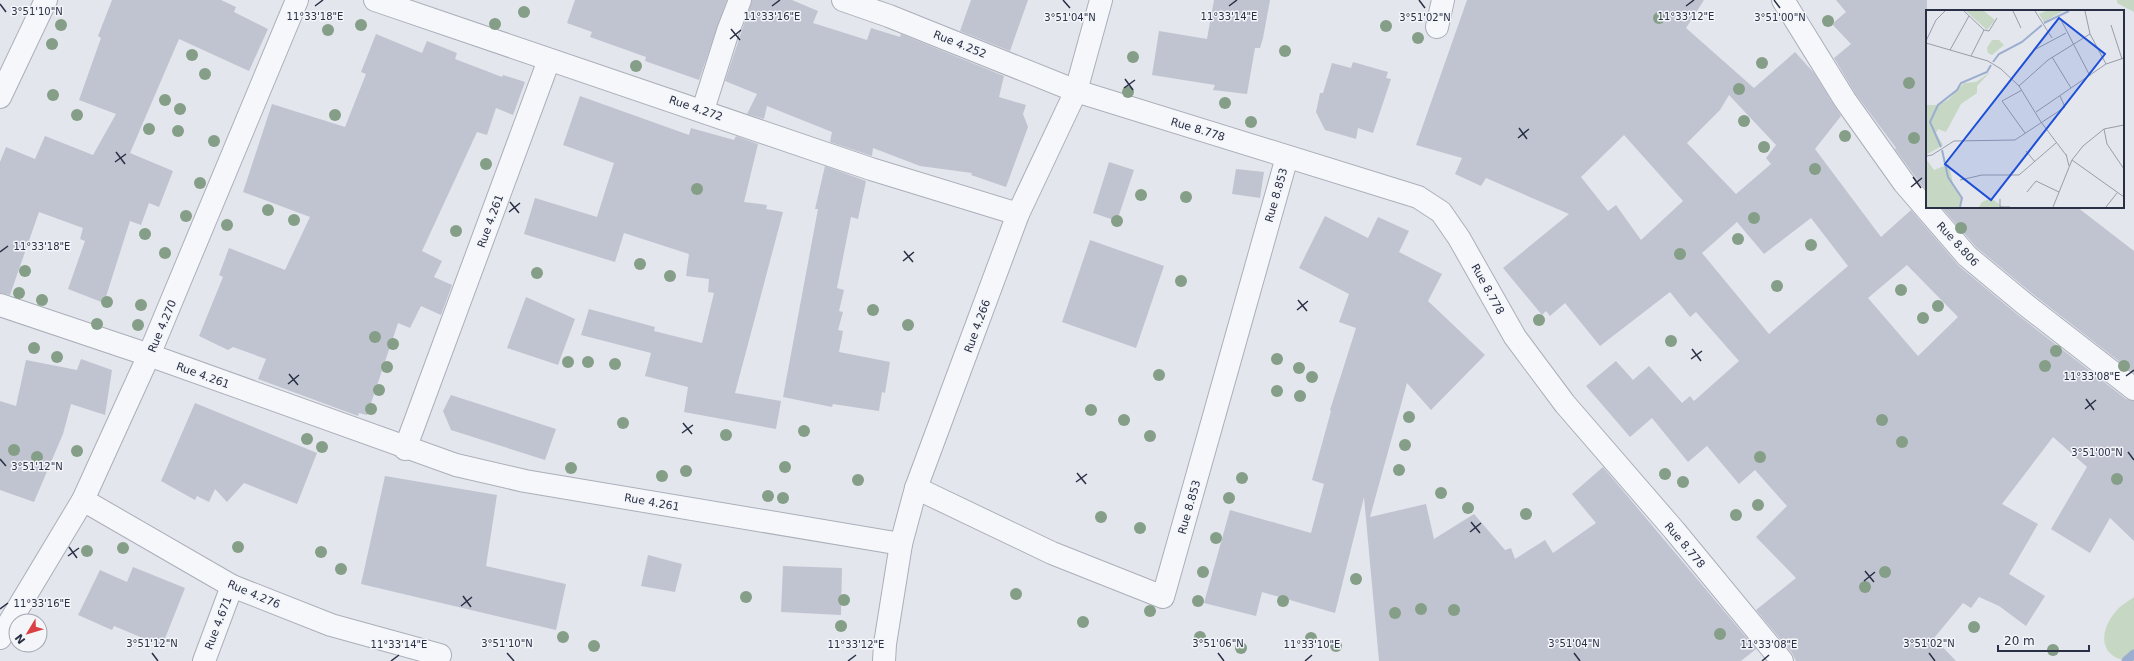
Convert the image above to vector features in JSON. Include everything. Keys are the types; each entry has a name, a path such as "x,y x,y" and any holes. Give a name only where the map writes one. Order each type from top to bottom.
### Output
{"street":[{"path":"0,97 46,0"},
{"name":"Rue 4.270","path":"0,638 83,500 149,355 297,0"},
{"name":"Rue 4.272","path":"375,0 549,60 703,110 871,169 1018,214"},
{"path":"703,110 728,31 740,0"},
{"name":"Rue 4.252","path":"843,0 889,16 1076,91"},
{"name":"Rue 4.266","path":"884,661 885,644 901,544 916,488 1018,214 1076,91 1101,0"},
{"path":"1437,27 1443,0"},
{"name":"Rue 8.806","path":"1783,0 1854,113 1904,183 1967,256 2026,305 2134,389"},
{"name":"Rue 4.261","path":"405,449 549,60"},
{"name":"Rue 8.778","path":"1076,91 1418,197 1441,212 1459,238 1515,337 1565,404 1674,530 1782,661"},
{"name":"Rue 8.853","path":"916,488 1052,553 1163,597 1287,157"},
{"name":"Rue 4.261","path":"0,305 149,355 405,449 456,465 525,480 901,544"},
{"name":"Rue 4.276","path":"83,500 232,586 331,625 440,655"},
{"name":"Rue 4.671","path":"204,661 232,586"}],"green space":[{"path":"2117,0 2134,0 2134,12 2117,3"},
{"path":"2134,597 2134,661 2122,660 2108,651 2104,636 2106,627 2117,610"}],"building":[{"path":"112,0 221,0 236,7 234,12 268,29 249,71 179,39 130,153 173,171 159,207 149,203 141,225 130,221 104,303 68,289 85,241 80,239 83,228 39,212 10,295 0,293 0,162 6,147 35,159 45,136 93,155 116,114 79,100 101,38 98,36"},
{"path":"575,0 727,0 699,80 645,61 646,57 590,37 592,32 567,23"},
{"path":"752,0 792,0 818,11 813,23 867,40 871,28 900,37 901,34 1004,76 999,97 1026,105 1023,114 1028,127 1006,187 971,175 972,173 920,166 873,148 872,156 830,142 832,132 767,106 764,119 747,114 757,94 725,81"},
{"path":"971,0 1028,0 1010,51 960,31"},
{"path":"1214,0 1270,0 1260,48 1255,48 1247,94 1213,90 1215,85 1152,75 1159,31 1207,39"},
{"path":"1467,0 1704,0 1686,28 1754,88 1795,52 1814,73 1841,116 1815,149 1881,237 1911,210 1959,266 2018,315 2126,399 2134,401 2134,541 2110,518 2090,553 2051,529 2087,467 2053,437 2002,504 2038,524 2009,574 2045,596 2026,626 1999,606 1979,597 1971,608 1963,603 1934,638 1956,661 1796,661 1792,653 1756,610 1796,578 1756,537 1787,506 1755,470 1739,484 1707,446 1688,462 1652,418 1630,437 1586,386 1616,361 1633,380 1649,366 1682,403 1690,396 1694,401 1739,361 1696,312 1690,317 1670,292 1600,346 1565,303 1550,316 1546,311 1542,315 1503,268 1569,214 1486,178 1481,186 1455,174 1462,158 1416,145","holes":["1729,95 1776,145 1766,158 1771,164 1736,194 1687,143 1720,110","1624,135 1683,201 1641,240 1616,205 1608,211 1581,177","1811,218 1848,266 1769,334 1702,253 1737,222 1764,254","1907,265 1958,317 1918,356 1868,298"]},
{"path":"1836,0 1927,0 1926,190 1855,93 1834,58 1851,44 1832,24 1846,12"},
{"path":"376,34 422,53 427,41 457,53 455,59 502,77 503,75 525,82 513,115 496,108 487,135 477,132 422,251 442,261 434,277 452,285 441,315 421,306 410,328 398,323 367,415 359,413 358,416 258,379 266,359 233,347 228,350 199,336 223,277 219,275 229,248 285,270 310,217 243,192 272,104 345,127 366,74 361,72"},
{"path":"1353,62 1388,72 1386,78 1391,79 1373,133 1358,128 1356,139 1325,130 1316,112 1320,93 1323,93 1332,63 1351,68"},
{"path":"580,96 689,135 691,128 734,140 736,136 758,144 744,202 767,205 766,209 783,212 735,393 781,401 776,429 684,412 688,387 645,376 651,353 581,335 589,309 655,327 654,331 702,343 714,293 708,292 709,279 686,276 689,254 624,233 615,262 524,234 535,198 597,217 614,163 563,145"},
{"path":"1109,162 1134,170 1117,221 1093,213"},
{"path":"825,166 866,181 858,219 851,217 837,288 844,290 839,311 843,312 838,330 843,331 839,352 890,362 885,393 882,392 879,411 833,404 832,407 783,397 818,209 815,209"},
{"path":"1236,169 1264,172 1260,198 1232,194"},
{"path":"1942,208 2078,208 2134,251 2134,373 2034,295 1976,247"},
{"path":"1325,216 1368,238 1378,217 1409,231 1399,252 1442,274 1428,301 1485,355 1431,410 1407,383 1370,517 1426,504 1434,539 1474,514 1505,550 1511,548 1515,559 1545,540 1553,553 1596,523 1572,494 1603,467 1756,649 1741,661 1379,661 1364,497 1335,613 1262,592 1256,616 1204,603 1230,510 1311,533 1324,484 1312,480 1331,411 1330,410 1356,328 1339,322 1349,294 1299,268"},
{"path":"1090,240 1164,266 1136,348 1062,322"},
{"path":"526,297 575,319 558,365 507,348"},
{"path":"81,359 112,370 105,415 71,404 63,434 34,502 0,490 0,401 16,406 26,360 77,370"},
{"path":"451,395 556,429 545,460 451,430 443,411"},
{"path":"195,403 317,453 297,504 244,483 227,502 215,489 209,502 197,496 195,500 161,481"},
{"path":"385,476 497,495 486,566 566,584 556,630 361,584"},
{"path":"648,555 682,564 675,592 641,586"},
{"path":"783,566 842,568 841,615 781,612"},
{"path":"133,567 185,588 162,646 114,626 112,630 78,615 100,570 127,582"}],"waterway":[{"path":"2126,661 2134,654"}]}
